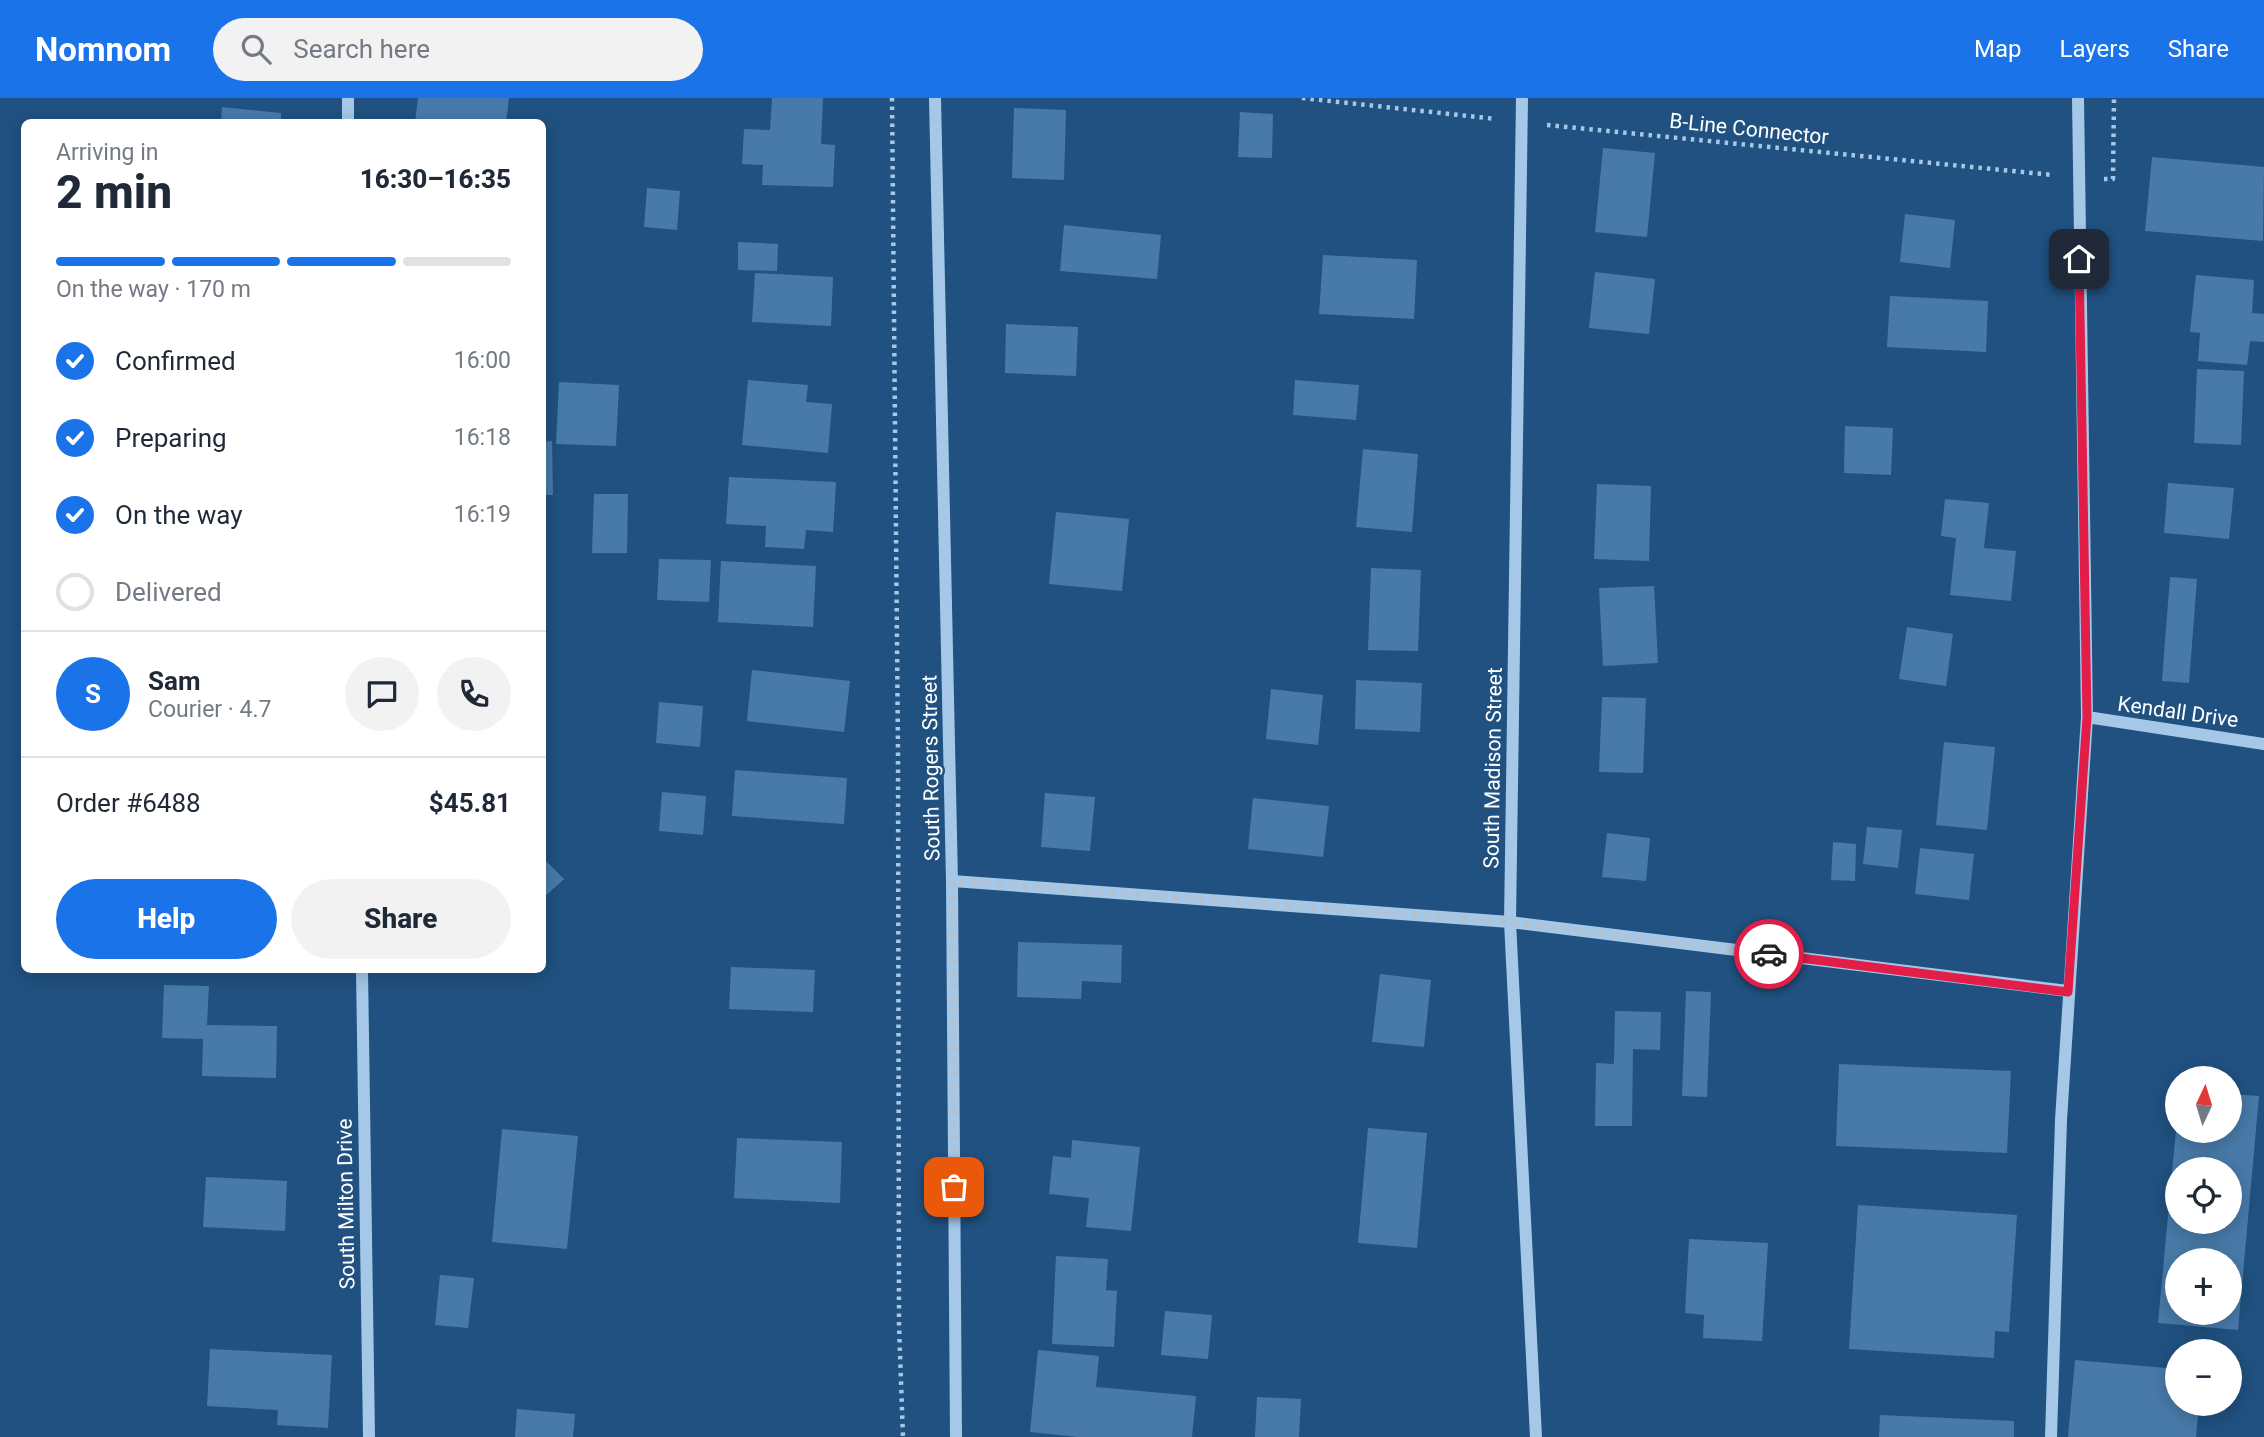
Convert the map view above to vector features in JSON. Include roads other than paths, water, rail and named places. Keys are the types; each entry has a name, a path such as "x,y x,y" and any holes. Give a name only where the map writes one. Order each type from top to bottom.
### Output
{"street":[{"path":"348,98 348,119"},
{"name":"South Rogers Street","path":"935,98 953,881 956,1437"},
{"name":"South Madison Street","path":"1522,98 1510,922 1536,1437"},
{"path":"2051,1437 2068,992 2087,717 2078,98"},
{"name":"Kendall Drive","path":"2087,717 2264,744"},
{"path":"953,881 1510,922 2068,992"},
{"name":"South Milton Drive","path":"362,973 369,1437"}]}
